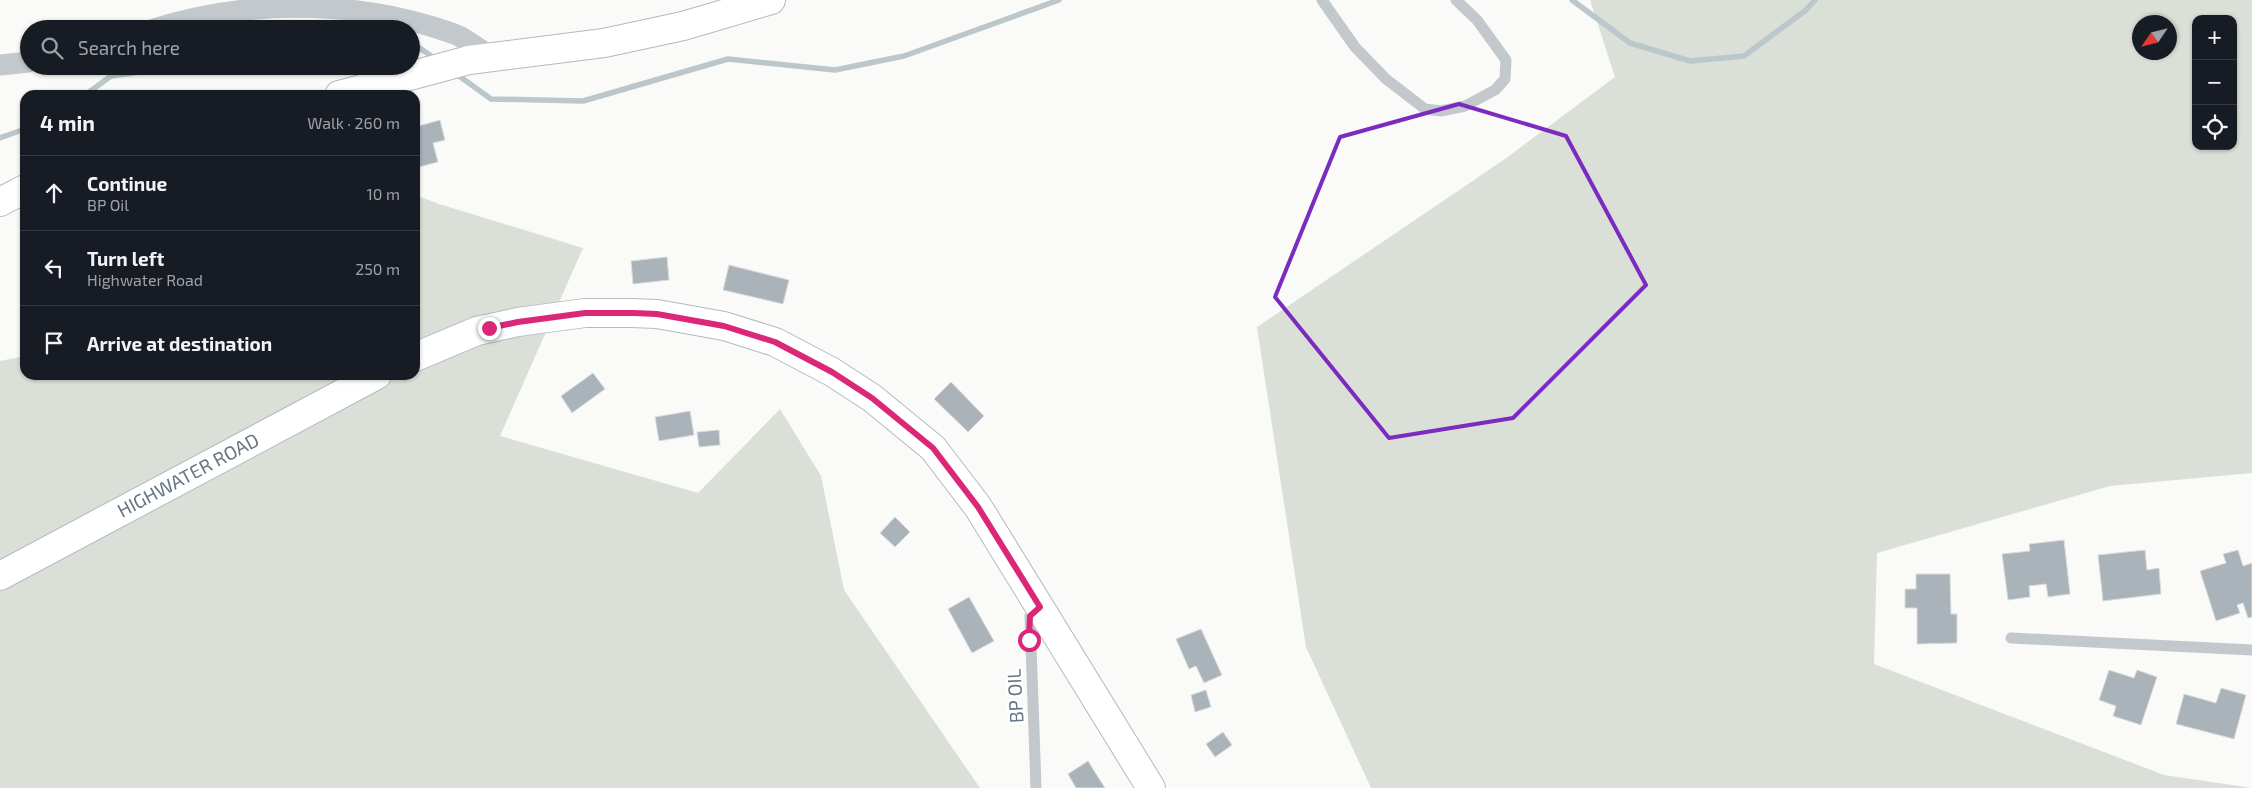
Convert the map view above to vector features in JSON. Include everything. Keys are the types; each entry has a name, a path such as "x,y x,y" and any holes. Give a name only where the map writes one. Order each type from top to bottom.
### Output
{"street":[{"path":"360,90 480,58 604,43 683,26 771,0"},
{"path":"188,20 211,14 253,8 326,7 400,17 409,20"},
{"path":"420,24 458,36 480,58"},
{"path":"0,66 20,63"},
{"path":"0,202 20,192"},
{"path":"420,355 477,331 518,322 585,313 657,314 724,326 775,342 832,372 872,398 933,448 978,507 1151,788"},
{"name":"HIGHWATER ROAD","path":"0,576 369,380"}],"lane":[{"path":"1322,0 1355,47 1386,78 1425,109 1441,112 1477,101 1496,90 1505,79 1506,60 1477,20 1456,0"},
{"name":"BP OIL","path":"1036,788 1030,616 1040,607"},
{"path":"2010,638 2252,650"}],"highlighted area":[{"path":"1459,104 1566,136 1646,285 1513,418 1389,438 1275,297 1340,137"}],"shaded area":[{"path":"1590,0 2252,0 2252,473 2110,486 1877,553 1874,664 2164,775 2252,788 1371,788 1306,647 1257,327 1505,159 1615,77"},
{"path":"420,197 583,248 500,436 698,493 780,409 821,476 844,590 980,788 0,788 0,361 20,357 20,380 420,380"}],"building":[{"path":"440,120 445,140 433,143 438,162 420,167 420,126"},
{"path":"667,257 669,280 633,284 631,261"},
{"path":"729,265 789,280 783,304 723,290"},
{"path":"593,373 605,389 572,413 561,396"},
{"path":"951,382 984,416 968,432 934,399"},
{"path":"690,411 694,435 659,441 655,417"},
{"path":"719,430 720,445 699,447 697,432"},
{"path":"895,517 910,532 895,547 880,533"},
{"path":"2064,540 2070,594 2048,597 2046,584 2029,586 2030,597 2008,600 2002,554 2030,551 2029,544"},
{"path":"2145,550 2147,570 2159,568 2161,594 2103,601 2098,555"},
{"path":"2238,550 2243,566 2252,563 2252,617 2248,618 2243,603 2237,605 2240,613 2216,621 2200,571 2226,563 2223,554"},
{"path":"1916,574 1950,574 1951,614 1957,614 1957,643 1917,644 1917,608 1905,608 1905,589 1916,589"},
{"path":"969,597 994,641 972,653 948,609"},
{"path":"1201,629 1222,675 1204,683 1196,666 1189,669 1176,639"},
{"path":"2109,670 2134,678 2137,670 2157,677 2141,725 2113,716 2116,706 2099,700"},
{"path":"2221,688 2246,695 2234,739 2176,724 2184,694 2216,703"},
{"path":"1206,690 1211,707 1195,712 1191,695"},
{"path":"1223,732 1232,745 1215,757 1206,744"},
{"path":"1088,761 1105,788 1076,788 1068,774"}],"waterway":[{"path":"455,73 491,99 583,101 728,59 835,70 904,56 1059,0"},
{"path":"1572,0 1630,43 1690,61 1744,56 1806,10 1815,0"},
{"path":"420,48 437,60"},
{"path":"92,90 111,76 118,75"},
{"path":"0,138 20,131"}],"route":[{"path":"489,328 585,313 657,314 724,326 775,342 832,372 872,398 905,423 933,448 978,507 1040,607 1030,616 1029,640"}]}
